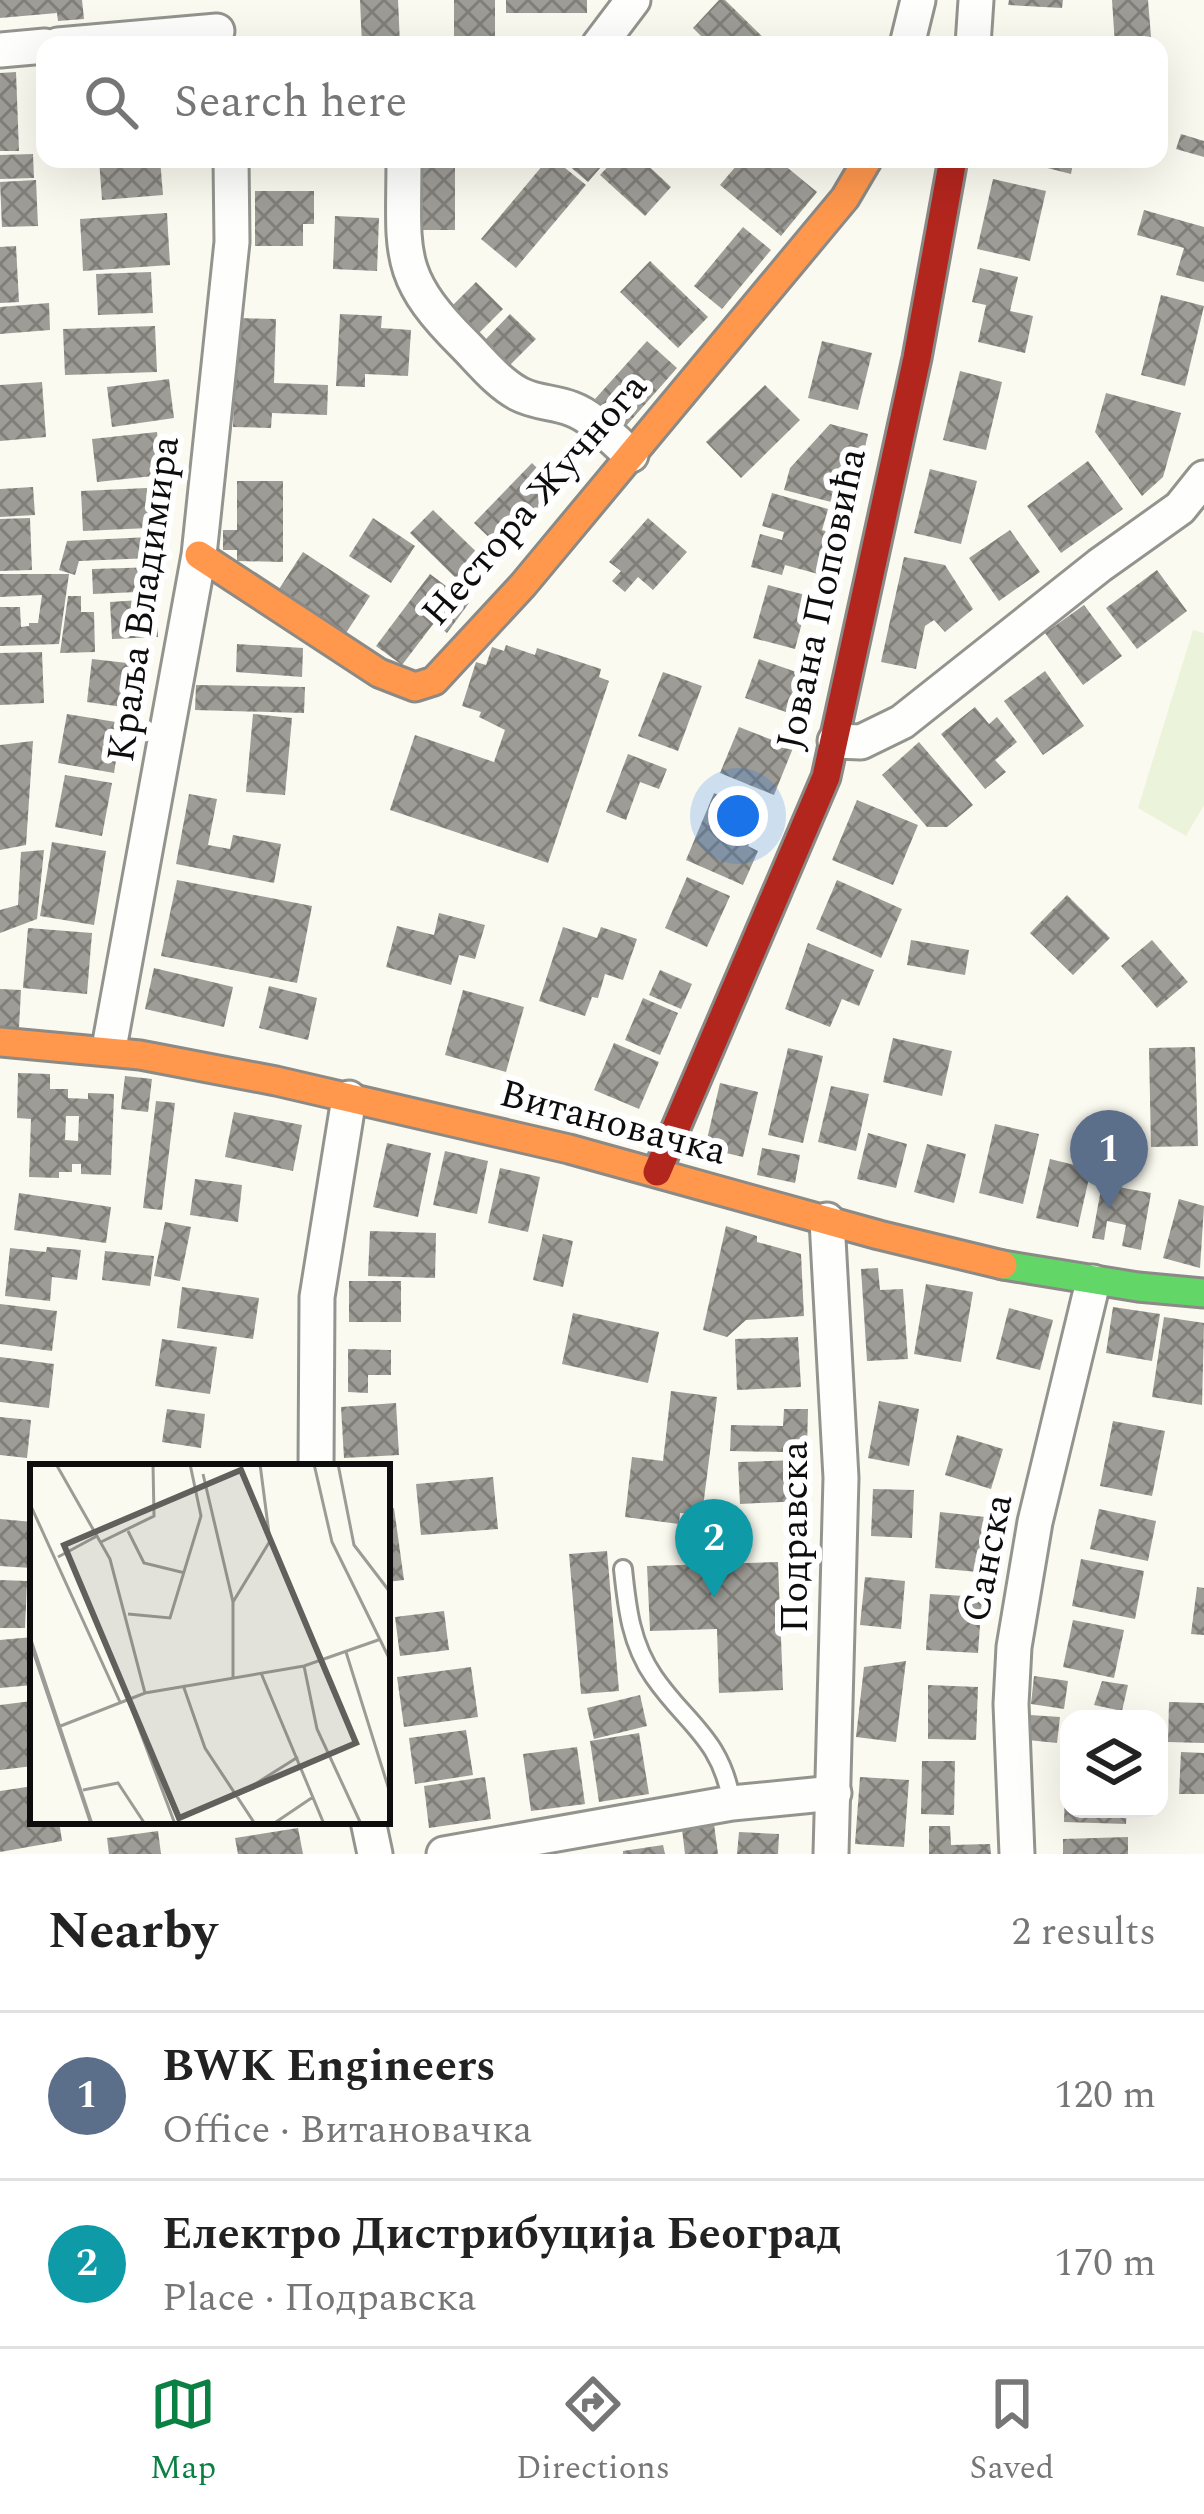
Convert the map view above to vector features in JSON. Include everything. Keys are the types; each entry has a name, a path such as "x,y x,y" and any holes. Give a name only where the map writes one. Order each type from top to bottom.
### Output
{"street":[{"path":"605,36 634,0"},
{"path":"909,36 918,0"},
{"path":"974,36 976,0"},
{"path":"129,36 216,25"},
{"path":"0,50 36,47"},
{"name":"Краља Владимира","path":"110,1048 199,555 232,242 231,168"},
{"path":"404,168 404,243 409,268 434,314 503,383 526,397 580,412 631,454"},
{"name":"Нестора Жучнога","path":"199,555 379,673 406,685 434,681 523,585 845,198 863,168"},
{"name":"Јована Поповића","path":"657,1172 821,791 836,741 917,358 951,168"},
{"path":"836,741 861,742 902,722 1100,565 1180,508 1204,478"},
{"name":"Витановачка","path":"0,1042 110,1048 219,1066 657,1172 827,1220 1093,1282 1204,1293"},
{"path":"316,1464 316,1297 349,1098"},
{"name":"Подравска","path":"827,1220 841,1478 830,1854"},
{"name":"Санска","path":"1017,1854 1010,1703 1014,1647 1035,1522 1093,1282"},
{"path":"444,1854 732,1802 833,1793"},
{"path":"369,1824 375,1854"}],"lane":[{"path":"623,1570 636,1645 655,1680 717,1754 726,1770 732,1802"}],"green space":[{"path":"1193,630 1204,633 1204,805 1186,836 1138,808"}],"building":[{"path":"0,0 82,0 84,19 58,21 57,13 0,18"},
{"path":"360,0 398,0 400,36 362,36"},
{"path":"454,0 495,0 495,36 454,36"},
{"path":"506,0 587,0 587,13 506,13"},
{"path":"719,0 725,0 762,36 701,36 693,28"},
{"path":"1009,0 1063,0 1062,8 1008,5"},
{"path":"1112,0 1148,0 1151,36 1114,36"},
{"path":"16,72 19,151 0,151 0,73"},
{"path":"1181,134 1204,141 1204,157 1176,149"},
{"path":"33,154 34,178 0,179 0,155"},
{"path":"100,168 161,168 163,195 102,200"},
{"path":"419,168 455,168 455,230 419,230"},
{"path":"540,168 565,168 586,185 516,268 481,239"},
{"path":"572,168 600,168 588,182"},
{"path":"607,168 651,168 671,187 645,216 600,175"},
{"path":"734,168 788,168 817,192 781,236 720,185"},
{"path":"993,179 1046,191 1030,261 977,249"},
{"path":"36,180 38,226 2,227 0,182"},
{"path":"255,191 314,191 314,224 303,224 303,246 255,246"},
{"path":"1144,210 1204,227 1204,282 1176,275 1184,248 1137,235"},
{"path":"167,213 170,265 83,271 80,219"},
{"path":"335,216 379,218 377,271 333,269"},
{"path":"743,227 771,250 722,309 694,286"},
{"path":"16,246 19,302 0,303 0,247"},
{"path":"650,261 708,317 678,348 620,292"},
{"path":"980,268 1018,277 1010,311 1033,316 1025,353 978,342 986,305 972,302"},
{"path":"151,272 153,313 98,315 96,274"},
{"path":"476,282 503,309 474,338 447,311"},
{"path":"1161,295 1204,306 1185,386 1141,375"},
{"path":"49,303 50,330 0,334 0,307"},
{"path":"340,314 382,316 381,328 411,330 408,376 365,374 365,387 336,386"},
{"path":"510,314 536,339 510,365 485,340"},
{"path":"236,318 276,319 274,383 328,385 327,415 272,413 271,428 233,427"},
{"path":"155,326 157,372 65,375 63,329"},
{"path":"647,341 677,368 626,426 595,399"},
{"path":"822,341 872,353 858,410 808,398"},
{"path":"960,371 1002,382 986,450 943,440"},
{"path":"169,379 174,418 112,427 107,387"},
{"path":"42,382 46,437 0,441 0,385"},
{"path":"765,385 800,420 741,478 706,442"},
{"path":"1106,393 1181,413 1163,477 1142,496 1095,432"},
{"path":"830,424 868,434 859,474 853,471 843,505 784,490 790,468"},
{"path":"157,432 162,475 97,482 92,439"},
{"path":"1088,461 1123,509 1061,553 1027,506"},
{"path":"532,463 558,489 500,548 474,523"},
{"path":"930,469 977,481 961,544 914,533"},
{"path":"237,481 283,481 283,562 237,561 237,550 223,550 223,530 237,530"},
{"path":"33,487 35,515 0,517 0,489"},
{"path":"147,488 149,528 83,531 81,491"},
{"path":"772,493 828,509 822,530 840,535 829,577 785,565 782,575 751,567 760,534 782,540 784,532 762,526"},
{"path":"433,510 489,564 466,588 410,533"},
{"path":"30,518 32,570 0,571 0,519"},
{"path":"373,518 415,546 391,583 349,556"},
{"path":"648,518 687,552 653,590 638,577 625,592 612,581 621,571 609,562"},
{"path":"1010,530 1040,572 999,601 969,558"},
{"path":"150,537 151,558 79,561 75,575 59,570 67,541"},
{"path":"303,552 370,596 346,633 279,589"},
{"path":"904,557 945,565 973,609 945,632 934,620 925,626 916,669 881,662"},
{"path":"158,567 159,591 93,594 92,569"},
{"path":"1157,570 1187,611 1137,649 1106,608"},
{"path":"0,574 69,574 59,644 0,646 0,607 20,607 21,627 29,626 38,623 42,595 0,597"},
{"path":"430,574 469,603 447,633 434,623 402,665 376,646"},
{"path":"768,585 809,596 795,649 753,638"},
{"path":"68,596 81,596 81,612 94,612 95,652 60,653"},
{"path":"156,599 158,637 112,639 110,602"},
{"path":"1084,605 1122,656 1083,685 1045,633"},
{"path":"237,644 303,648 302,677 236,672"},
{"path":"506,645 535,655 537,648 601,669 599,677 609,681 548,863 390,810 415,735 494,762 505,730 479,717 481,712 462,706 476,662 486,665 492,647 504,651"},
{"path":"42,652 44,703 0,705 0,653"},
{"path":"92,659 136,664 130,708 87,702"},
{"path":"759,659 799,673 786,712 745,698"},
{"path":"1045,671 1084,726 1043,755 1004,701"},
{"path":"663,672 702,686 678,751 638,736"},
{"path":"196,685 305,687 304,713 195,710"},
{"path":"975,707 989,724 997,717 1017,742 995,760 1006,772 985,789 941,734"},
{"path":"67,714 122,723 114,773 58,763"},
{"path":"253,714 292,718 285,795 246,792"},
{"path":"739,727 793,748 774,795 720,773"},
{"path":"33,741 26,845 0,850 0,745"},
{"path":"919,742 973,805 947,827 927,827 882,775"},
{"path":"628,754 667,769 659,789 640,782 626,820 606,812"},
{"path":"65,775 112,783 102,836 55,827"},
{"path":"714,793 763,813 748,846 758,851 743,885 686,860"},
{"path":"189,794 217,799 208,845 230,849 233,835 281,844 274,883 176,864"},
{"path":"857,800 918,825 893,885 832,860"},
{"path":"52,842 106,851 94,925 40,916"},
{"path":"44,850 37,919 0,933 0,910 18,905 21,852"},
{"path":"687,877 730,896 707,947 665,928"},
{"path":"177,880 312,906 297,983 161,956"},
{"path":"837,880 902,909 881,958 816,929"},
{"path":"1067,895 1110,938 1073,975 1030,933"},
{"path":"439,913 485,925 475,959 459,955 451,985 386,967 397,926 434,935"},
{"path":"563,927 597,938 601,927 637,939 623,980 605,974 598,998 592,997 585,1016 539,1001"},
{"path":"28,928 92,933 87,994 23,988"},
{"path":"911,940 969,950 965,975 907,965"},
{"path":"1152,940 1188,982 1157,1008 1121,966"},
{"path":"808,943 874,970 859,1006 842,999 830,1027 785,1009"},
{"path":"154,968 233,987 224,1027 145,1009"},
{"path":"660,970 692,984 681,1009 649,995"},
{"path":"269,986 317,998 308,1040 259,1028"},
{"path":"0,989 21,990 19,1028 0,1027"},
{"path":"463,990 524,1007 506,1072 445,1055"},
{"path":"643,998 678,1013 660,1055 625,1040"},
{"path":"893,1038 952,1051 942,1096 883,1082"},
{"path":"614,1043 659,1062 639,1109 594,1090"},
{"path":"1195,1047 1198,1146 1151,1147 1149,1048"},
{"path":"788,1048 823,1056 803,1143 768,1135"},
{"path":"18,1073 50,1074 50,1089 68,1089 68,1098 114,1094 111,1175 81,1174 81,1164 72,1164 72,1172 59,1172 59,1178 29,1177 31,1119 17,1118","holes":["66,1116 79,1116 78,1141 65,1140"]},
{"path":"125,1076 152,1079 148,1112 121,1109"},
{"path":"720,1083 758,1092 743,1157 705,1148"},
{"path":"831,1086 869,1094 856,1151 818,1142"},
{"path":"156,1101 175,1103 162,1210 143,1208"},
{"path":"234,1112 302,1125 293,1171 225,1157"},
{"path":"995,1124 1039,1134 1023,1204 979,1193"},
{"path":"868,1133 907,1144 896,1188 857,1179"},
{"path":"387,1143 431,1153 418,1217 373,1207"},
{"path":"927,1144 966,1154 954,1203 914,1192"},
{"path":"762,1148 800,1155 795,1183 757,1175"},
{"path":"445,1151 488,1161 477,1214 433,1205"},
{"path":"1050,1159 1091,1169 1078,1227 1036,1218"},
{"path":"500,1168 540,1177 528,1232 488,1223"},
{"path":"195,1179 242,1185 238,1222 190,1215"},
{"path":"1102,1184 1151,1193 1141,1250 1122,1246 1126,1225 1107,1221 1104,1240 1092,1238"},
{"path":"19,1193 111,1207 106,1243 14,1230"},
{"path":"1179,1199 1204,1206 1200,1268 1163,1258"},
{"path":"165,1222 191,1227 180,1281 154,1276"},
{"path":"726,1226 757,1236 757,1242 801,1254 804,1316 746,1320 727,1337 703,1330"},
{"path":"370,1231 436,1233 435,1278 368,1276"},
{"path":"543,1234 573,1241 563,1287 533,1280"},
{"path":"47,1247 81,1250 77,1280 52,1277 50,1301 5,1296 10,1248 46,1252"},
{"path":"105,1251 154,1256 150,1286 102,1280"},
{"path":"878,1268 880,1290 903,1289 908,1359 867,1361 861,1269"},
{"path":"349,1281 401,1281 401,1322 349,1322"},
{"path":"926,1284 973,1292 961,1362 914,1354"},
{"path":"182,1287 259,1298 253,1339 177,1328"},
{"path":"0,1304 57,1311 52,1351 0,1344"},
{"path":"1113,1307 1160,1314 1152,1361 1106,1353"},
{"path":"1009,1308 1053,1320 1040,1370 996,1359"},
{"path":"573,1313 659,1332 648,1383 562,1364"},
{"path":"1164,1317 1204,1323 1202,1405 1152,1397"},
{"path":"798,1337 801,1387 737,1390 735,1339"},
{"path":"162,1339 217,1347 210,1394 155,1386"},
{"path":"348,1349 391,1350 391,1375 368,1375 368,1393 348,1392"},
{"path":"0,1357 54,1364 49,1408 0,1402"},
{"path":"671,1391 717,1397 702,1515 680,1513 679,1524 625,1517 632,1457 663,1461"},
{"path":"879,1401 919,1409 909,1466 868,1458"},
{"path":"396,1403 399,1455 344,1458 341,1407"},
{"path":"167,1409 205,1414 201,1448 162,1442"},
{"path":"784,1409 808,1409 807,1448 730,1451 731,1425 783,1426"},
{"path":"0,1417 31,1420 27,1458 0,1455"},
{"path":"1113,1421 1165,1431 1152,1496 1100,1486"},
{"path":"957,1435 1003,1449 991,1489 945,1475"},
{"path":"798,1460 800,1501 740,1504 738,1462"},
{"path":"493,1477 498,1529 421,1535 416,1484"},
{"path":"873,1489 914,1490 912,1538 871,1536"},
{"path":"394,1508 404,1580 390,1582 390,1509"},
{"path":"1099,1509 1156,1521 1148,1561 1090,1549"},
{"path":"940,1512 994,1518 988,1573 935,1568"},
{"path":"0,1519 30,1522 30,1568 0,1566"},
{"path":"607,1551 619,1691 581,1694 569,1554"},
{"path":"1081,1559 1144,1571 1135,1619 1072,1606"},
{"path":"778,1562 783,1690 719,1693 717,1629 650,1631 647,1566"},
{"path":"865,1577 905,1581 901,1629 860,1625"},
{"path":"0,1580 27,1581 25,1628 0,1628"},
{"path":"1197,1587 1204,1588 1204,1635 1191,1634"},
{"path":"930,1594 982,1597 978,1653 926,1650"},
{"path":"444,1611 449,1650 400,1656 395,1617"},
{"path":"1073,1620 1124,1630 1114,1678 1063,1667"},
{"path":"30,1637 30,1685 0,1688 0,1640"},
{"path":"906,1661 896,1742 856,1737 864,1667"},
{"path":"471,1667 478,1717 404,1727 397,1677"},
{"path":"1034,1676 1068,1681 1064,1709 1031,1704"},
{"path":"1102,1681 1128,1685 1122,1710 1094,1705"},
{"path":"928,1685 978,1687 976,1740 928,1739"},
{"path":"640,1695 647,1726 594,1739 587,1708"},
{"path":"30,1701 30,1766 0,1770 0,1705"},
{"path":"1169,1702 1204,1703 1204,1743 1168,1742"},
{"path":"1030,1715 1060,1717 1057,1743 1028,1740"},
{"path":"466,1730 473,1775 415,1784 409,1738"},
{"path":"639,1733 649,1794 599,1802 590,1741"},
{"path":"577,1747 585,1804 531,1811 523,1754"},
{"path":"1181,1752 1204,1753 1204,1794 1179,1794"},
{"path":"922,1761 955,1761 954,1815 921,1814"},
{"path":"485,1777 491,1819 429,1828 424,1786"},
{"path":"860,1777 909,1780 904,1847 855,1844"},
{"path":"30,1786 30,1824 59,1824 62,1841 0,1852 0,1791"},
{"path":"1064,1818 1126,1818 1126,1824 1064,1822"},
{"path":"714,1824 718,1854 685,1854 682,1829"},
{"path":"929,1826 950,1826 951,1845 990,1844 991,1854 929,1854"},
{"path":"298,1828 303,1854 238,1854 235,1838"},
{"path":"158,1831 161,1854 109,1854 107,1838"},
{"path":"739,1832 779,1834 778,1854 737,1854"},
{"path":"1128,1837 1128,1854 1063,1854 1063,1839"},
{"path":"663,1845 665,1854 623,1854 623,1851"}],"traffic: fast":[{"path":"1003,1265 1204,1293"}],"traffic: slow":[{"path":"199,555 379,673 415,687 434,681 523,585 845,198 863,168"},
{"path":"0,1042 140,1055 276,1081 569,1149 1003,1265"}],"traffic: jam":[{"path":"657,1172 826,777 917,358 951,168"}],"place":[{"name":"BWK Engineers","path":"1109,1209"},
{"name":"Електро Дистрибуција Београд","path":"714,1598"}]}
